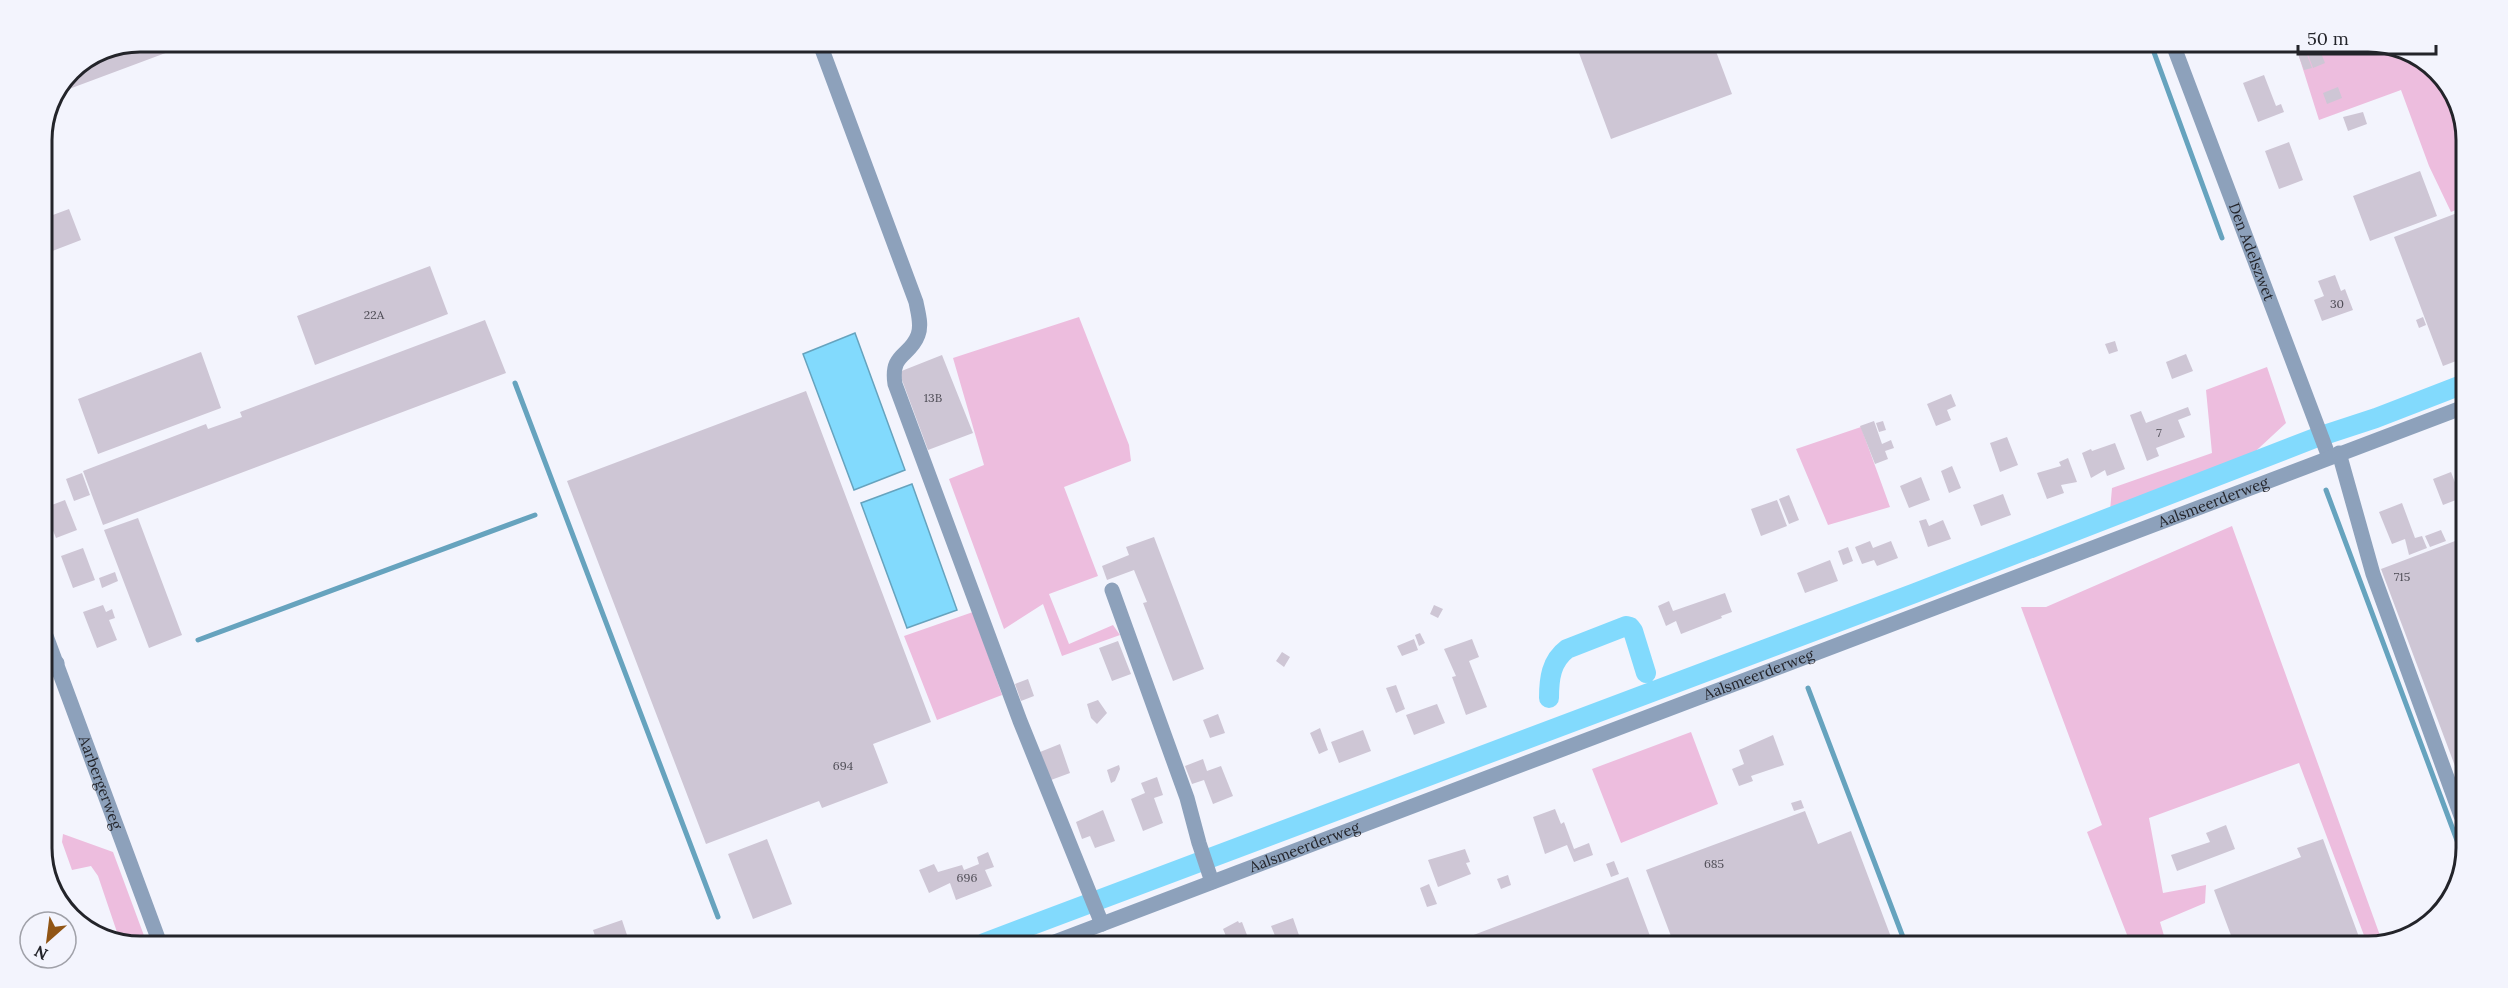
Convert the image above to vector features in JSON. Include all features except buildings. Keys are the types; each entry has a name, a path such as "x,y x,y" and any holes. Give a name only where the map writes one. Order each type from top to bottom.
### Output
{"street":[{"path":"823,53 916,302 920,321 919,333 894,364 895,384 1020,722 1100,919"},
{"name":"Den Adelszwet","path":"2176,53 2320,434 2334,455 2373,574 2456,802"},
{"name":"Aalsmeerderweg","path":"1066,936 1100,919 1212,882 2455,410"},
{"path":"1112,590 1190,806 1212,882"},
{"name":"Aarbergerweg","path":"53,675 157,936"}],"shaded area":[{"path":"2298,53 2379,53 2396,57 2421,71 2430,78 2444,97 2454,124 2455,210 2451,212 2429,166 2401,90 2319,120"},
{"path":"1079,317 1129,445 1131,461 1064,487 1098,576 1049,594 1069,644 1113,625 1120,635 1062,656 1043,604 1004,629 949,479 984,465 953,358"},
{"path":"2267,367 2286,423 2245,461 2110,511 2112,488 2212,453 2206,390"},
{"path":"1861,427 1890,507 1828,525 1796,449"},
{"path":"2232,526 2380,935 2364,936 2299,763 2149,818 2163,893 2206,885 2205,903 2160,922 2164,936 2127,936 2087,832 2102,825 2021,607 2046,607"},
{"path":"973,612 1002,695 937,720 904,636"},
{"path":"1691,732 1718,804 1621,843 1592,769"},
{"path":"63,834 113,852 144,936 117,932 98,876 91,866 72,870 62,842"}],"water":[{"path":"855,333 905,470 854,490 803,354"},
{"path":"912,484 957,610 907,628 861,503"}],"waterway":[{"path":"2154,53 2222,238"},
{"path":"515,383 718,917"},
{"path":"1003,936 1915,593 2315,438 2376,418 2455,387"},
{"path":"2326,490 2456,838"},
{"path":"198,640 535,515"},
{"path":"1549,698 1554,665 1567,649 1626,626 1633,631 1646,673"},
{"path":"1808,688 1903,936"}]}
